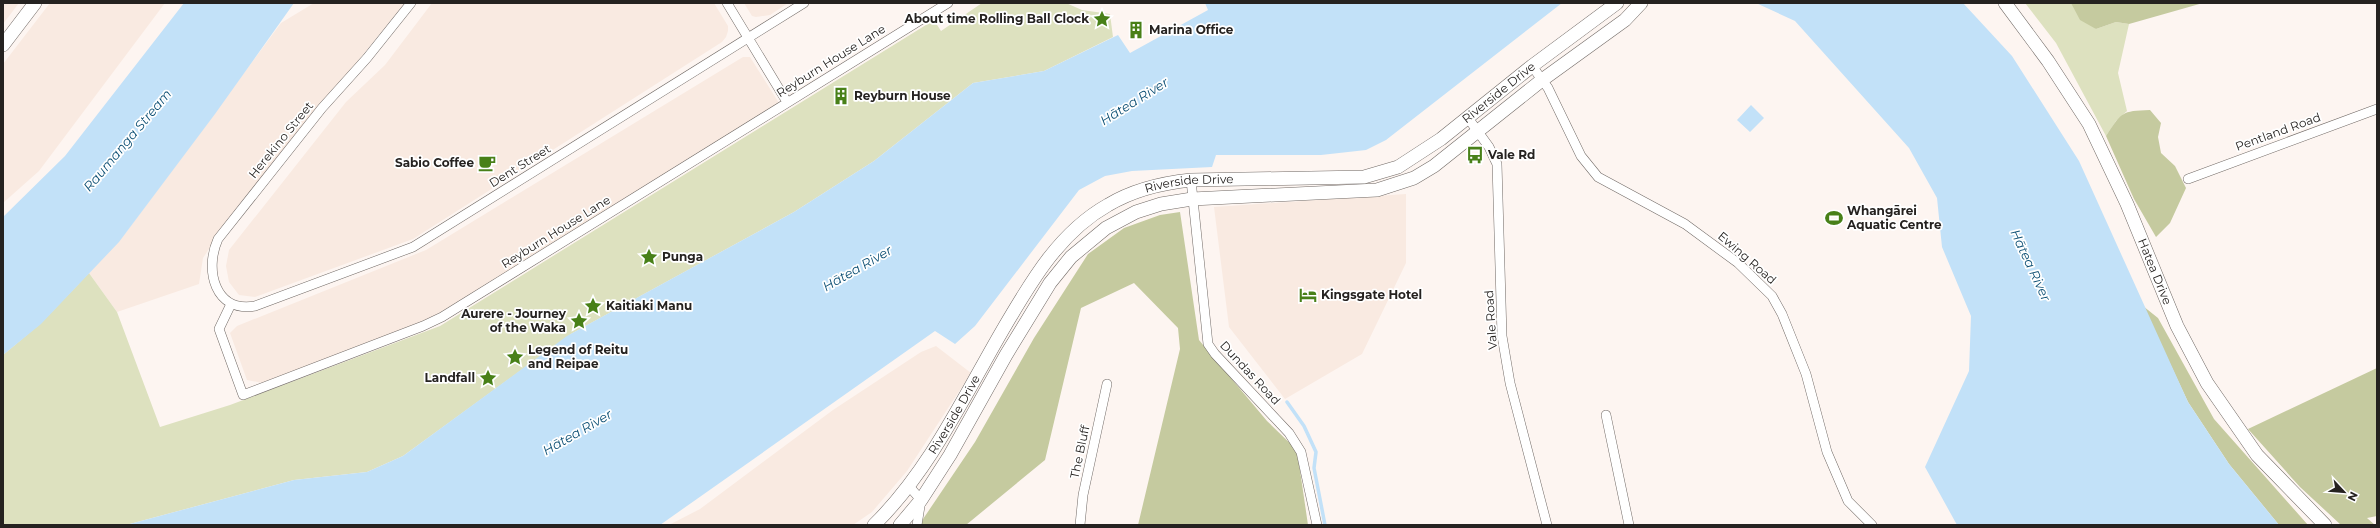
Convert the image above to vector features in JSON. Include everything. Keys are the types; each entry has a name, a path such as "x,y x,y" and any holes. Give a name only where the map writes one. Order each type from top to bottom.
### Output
{"main road":[{"path":"3,45 35,3"},
{"name":"Riverside Drive","path":"874,525 908,485 935,448 1024,293 1060,245 1077,227 1094,214 1125,196 1152,186 1191,180 1372,175 1398,167 1409,161 1468,118 1532,66 1617,3"},
{"name":"Riverside Drive","path":"900,525 921,500 950,455 1038,301 1071,257 1106,228 1136,212 1161,204 1192,199 1377,190 1414,178 1434,166 1542,80 1624,20 1641,3"},
{"name":"Hatea Drive","path":"2005,3 2048,61 2089,124 2127,204 2177,326 2207,383 2257,455 2326,525"}],"street":[{"name":"Herekino Street","path":"231,304 219,290 212,270 211,258 218,239 322,108 368,58 411,3"},
{"path":"727,3 787,102"},
{"name":"Dent Street","path":"231,304 239,307 256,306 413,247 804,3"},
{"name":"Reyburn House Lane","path":"231,304 219,329 243,395 442,317 948,3"},
{"name":"Ewing Road","path":"1532,66 1542,80 1581,156 1598,177 1697,232 1738,263 1772,296 1782,314 1806,374 1827,452 1848,501 1872,525"},
{"name":"Pentland Road","path":"2188,179 2377,109"},
{"name":"Vale Road","path":"1468,118 1479,131 1497,164 1502,336 1510,383 1547,525"},
{"name":"Dundas Road","path":"1191,180 1208,344 1290,433 1301,452 1317,525"},
{"name":"The Bluff","path":"1080,525 1083,495 1107,384"},
{"path":"1606,415 1629,525"},
{"path":"908,485 921,500 917,525"}],"shaded area":[{"path":"3,3 19,3 3,24"},
{"path":"50,3 165,3 39,171 3,203 3,64"},
{"path":"314,3 405,3 227,222 203,258 199,284 117,312 89,273 127,231 281,23"},
{"path":"432,3 714,3 728,26 728,31 722,42 413,239 255,297 239,295 229,282 226,266 229,250 346,102 385,65"},
{"path":"744,3 788,3 770,15 756,17 752,16"},
{"path":"743,57 750,57 779,103 453,310 263,383 247,380 230,333 237,326 426,250"},
{"name":"Kingsgate Hotel","path":"1406,194 1406,263 1362,354 1285,399 1229,327 1214,207"},
{"path":"936,346 971,373 907,471 872,512 853,525 669,525 700,509 833,410 921,352"}],"green space":[{"path":"982,3 1066,3 1082,10 1110,14 1113,37 1044,71 973,83 874,161 794,212 571,334 403,456 367,472 294,480 126,525 3,525 3,355 41,323 89,273 117,312 160,427 230,405 440,326 934,20 941,31"},
{"path":"2025,3 2071,3 2096,29 2116,22 2129,24 2118,73 2127,111 2116,121 2106,136 2056,43"},
{"path":"2071,3 2203,3 2129,24 2116,22 2096,29 2080,20"},
{"path":"2150,110 2161,123 2158,137 2161,153 2175,166 2186,188 2170,223 2156,237 2134,199 2106,136 2119,117 2123,114 2133,111"},
{"path":"1180,212 1199,340 1267,421 1297,450 1308,525 1138,525 1180,349 1178,328 1134,283 1081,308 1045,460 966,525 919,525 975,442 1034,338 1088,254 1124,228 1160,215"},
{"path":"2143,306 2158,318 2214,419 2308,525 2279,525 2229,464 2188,402"},
{"path":"2377,368 2377,516 2367,518 2375,525 2341,525 2300,487 2248,429"}],"water":[{"name":"Raumanga Stream","path":"184,3 294,3 215,114 119,242 41,324 3,355 3,217 65,156"},
{"name":"Hātea River","path":"1205,3 1562,3 1386,140 1366,150 1321,155 1216,155 1212,167 1132,171 1105,176 1079,190 975,326 955,344 935,331 660,525 126,525 294,480 367,472 403,456 567,336 794,212 874,161 973,83 1044,71 1118,35 1130,53 1208,10"},
{"name":"Hātea River","path":"1756,3 1963,3 2012,56 2079,161 2188,402 2229,464 2279,525 1957,525 1925,467 1969,371 1971,316 1942,247 1937,198 1909,148 1795,21"},
{"path":"1751,105 1764,118 1750,132 1737,120"}],"waterway":[{"path":"1287,402 1304,426 1316,452 1314,468 1325,525"}],"place":[{"name":"About time Rolling Ball Clock","path":"1102,19"},
{"name":"Marina Office","path":"1136,30"},
{"name":"Reyburn House","path":"841,96"},
{"name":"Vale Rd","path":"1475,155"},
{"name":"Sabio Coffee","path":"487,163"},
{"name":"Whangārei Aquatic Centre","path":"1834,218"},
{"name":"Punga","path":"649,257"},
{"name":"Kingsgate Hotel","path":"1308,295"},
{"name":"Kaitiaki Manu","path":"593,306"},
{"name":"Aurere - Journey of the Waka","path":"579,321"},
{"name":"Legend of Reitu and Reipae","path":"515,357"},
{"name":"Landfall","path":"488,378"}]}
